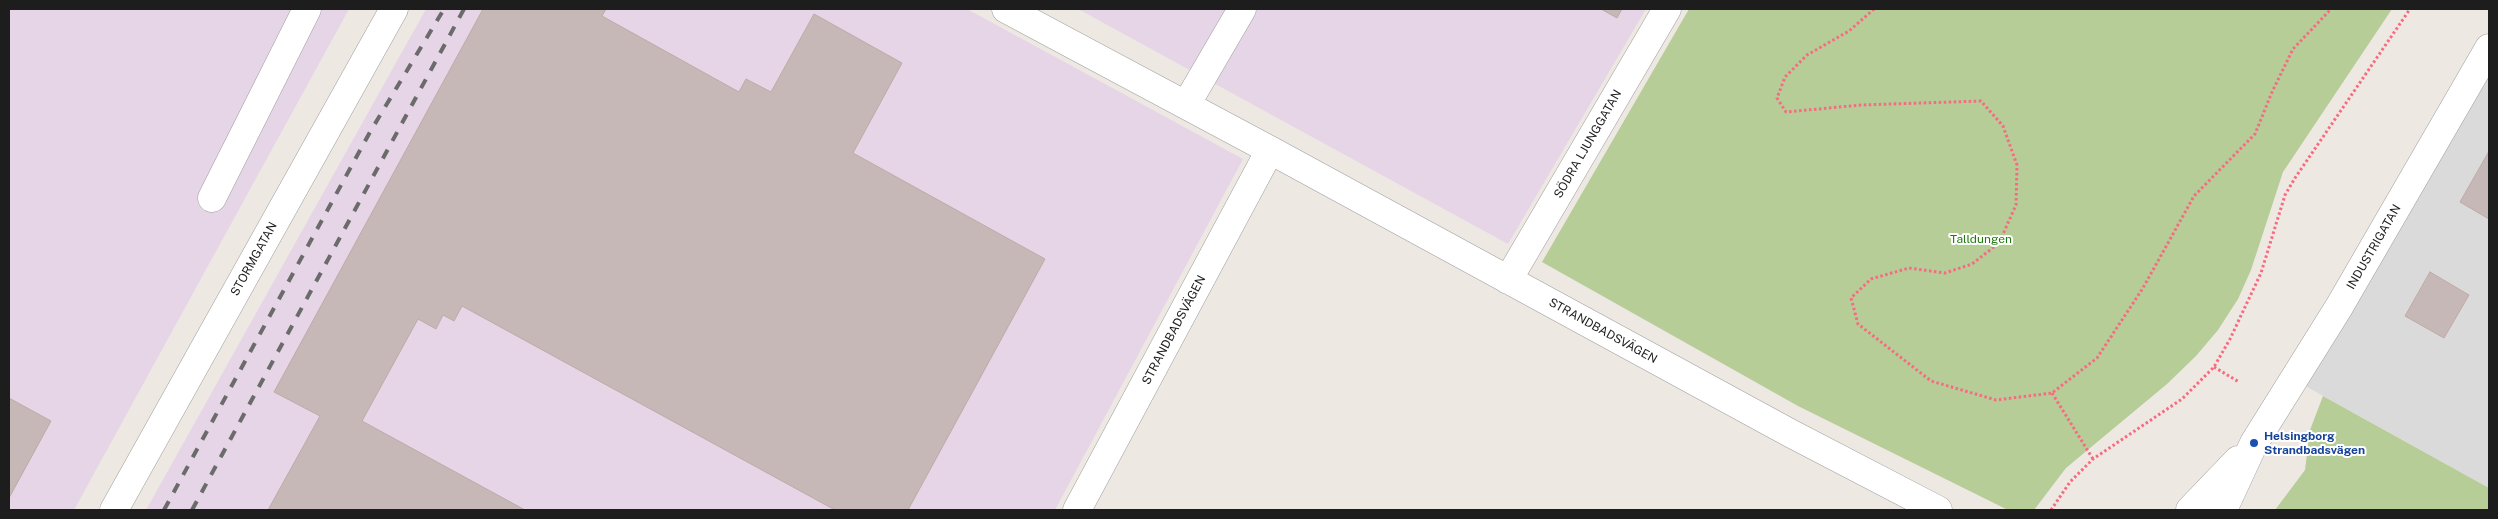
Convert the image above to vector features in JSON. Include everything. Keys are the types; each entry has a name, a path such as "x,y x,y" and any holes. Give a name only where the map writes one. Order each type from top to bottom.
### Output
{"street":[{"path":"212,198 308,9"},
{"name":"STORMGATAN","path":"114,510 394,9"},
{"name":"STRANDBADSVÄGEN","path":"1006,9 1270,150 1790,433 1938,510"},
{"path":"1186,105 1242,9"},
{"name":"SÖDRA LJUNGGATAN","path":"1508,280 1666,9"},
{"name":"INDUSTRIGATAN","path":"2223,510 2254,443 2339,307 2489,48"},
{"name":"STRANDBADSVÄGEN","path":"1077,510 1270,150"},
{"name":"INDUSTRIGATAN","path":"2190,510 2254,443"}],"path":[{"path":"1874,9 1849,31 1807,55 1786,77 1777,98 1786,112 1861,105 1981,101 2003,126 2017,165 2016,205 1999,243 1972,264 1945,273 1909,268 1872,279 1851,298 1858,324 1931,381 1996,400 2052,393 2097,358 2143,288 2194,196 2255,134 2272,92 2293,49 2332,9"},
{"path":"2051,510 2070,482 2093,459 2182,400 2214,367 2230,339 2261,273 2285,195 2410,9"},
{"path":"2214,367 2239,382"},
{"path":"2052,393 2093,459"}],"shaded area":[{"path":"9,9 349,9 74,510 9,510"},
{"path":"426,9 967,9 1243,159 1055,510 146,510"},
{"path":"1078,9 1646,9 1508,244"},
{"path":"2489,61 2489,488 2300,383"}],"green space":[{"name":"Talldungen","path":"1689,9 2392,9 2283,172 2251,270 2238,299 2218,330 2196,356 2167,384 2066,468 2034,510 2008,510 1798,406 1542,262"},
{"path":"2323,396 2489,488 2489,510 2275,510 2305,470 2310,430"}],"building":[{"path":"483,9 606,9 602,16 739,92 746,79 771,92 814,14 902,63 853,153 1045,259 908,510 835,510 462,306 454,321 443,315 436,329 418,319 362,421 525,510 268,510 320,416 274,392"},
{"path":"1601,9 1622,9 1617,18"},
{"path":"2489,154 2489,219 2460,202"},
{"path":"2430,272 2469,295 2444,338 2405,316"},
{"path":"9,398 51,421 9,498"}],"railway":[{"path":"164,510 370,132 444,9"},
{"path":"192,510 464,9"}],"place":[{"name":"Helsingborg Strandbadsvägen","path":"2254,443"}]}
